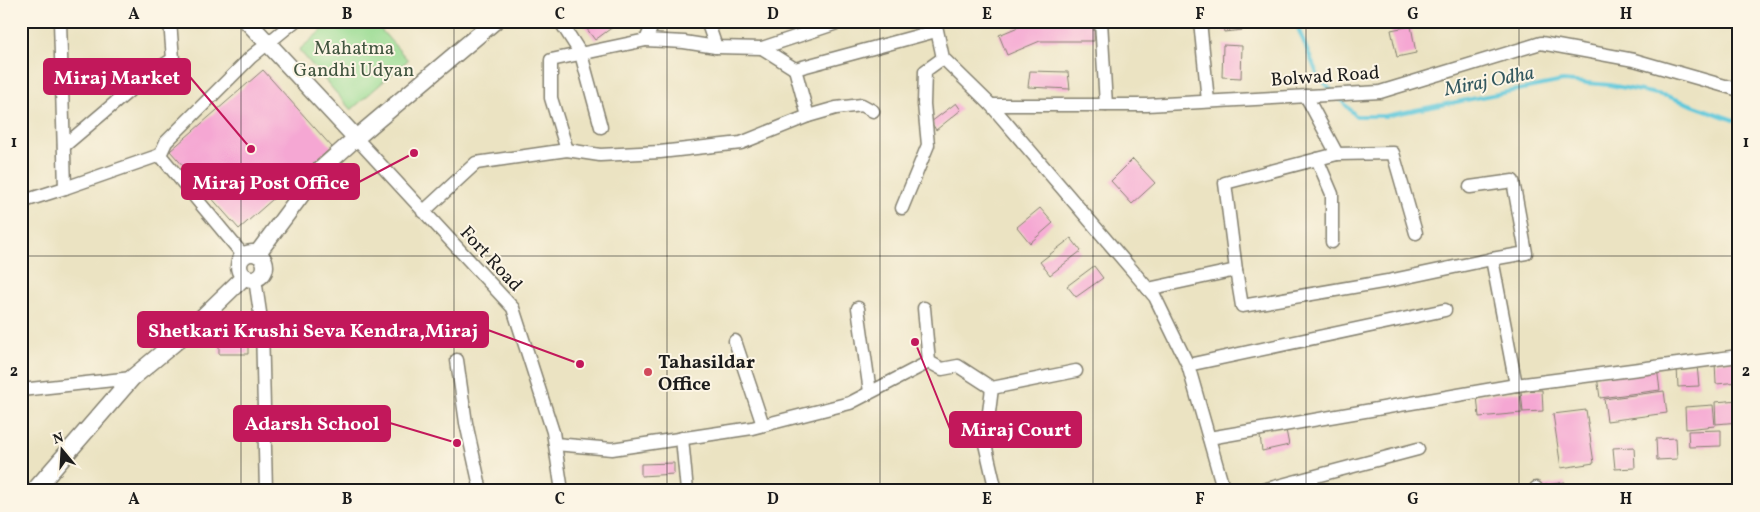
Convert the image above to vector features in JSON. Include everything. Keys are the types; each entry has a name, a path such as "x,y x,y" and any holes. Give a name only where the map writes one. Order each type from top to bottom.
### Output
{"main road":[{"path":"247,21 356,138"},
{"path":"250,278 239,270 239,262 250,254 319,171 495,21"},
{"path":"34,491 132,378 250,278 262,274 265,267 263,259 250,254"}],"street":[{"path":"60,21 65,188"},
{"path":"64,146 148,75 174,58 170,21"},
{"path":"21,202 160,155 166,142 267,42 295,21"},
{"path":"560,21 582,54 601,127"},
{"path":"646,40 654,21"},
{"path":"707,21 716,47"},
{"path":"567,150 551,98 552,60 646,40 684,42 716,47 762,48 843,21"},
{"path":"1101,21 1106,105"},
{"path":"1200,21 1208,102"},
{"path":"795,69 935,26 943,58 991,105 1155,297 1188,365 1224,491"},
{"name":"Bolwad Road","path":"991,105 1147,105 1380,92 1541,42 1634,60 1739,90"},
{"path":"762,48 795,69 808,116"},
{"path":"902,208 928,145 924,104 925,71 943,58"},
{"path":"1306,96 1337,154"},
{"path":"423,212 476,163 567,150 600,155 660,152 741,142 808,116 836,108 862,105 873,111"},
{"name":"Fort Road","path":"356,138 513,308 553,432 562,491"},
{"path":"1416,232 1393,153 1337,154 1226,183 1242,306 1388,282 1526,253 1514,181 1470,187"},
{"path":"160,155 250,254"},
{"path":"1317,159 1332,194 1332,242"},
{"path":"1492,259 1516,385"},
{"path":"1148,289 1236,270"},
{"path":"250,278 262,326 266,491"},
{"path":"858,308 870,392"},
{"path":"924,308 929,362"},
{"path":"1188,365 1445,310"},
{"path":"735,340 763,426"},
{"path":"1209,438 1516,385 1739,356"},
{"path":"457,360 466,423 481,491"},
{"path":"555,444 612,449 763,426 850,404 929,362"},
{"path":"929,362 942,369 958,366 992,388 1076,371"},
{"path":"21,390 132,378"},
{"path":"992,388 985,444 996,491"},
{"path":"682,438 687,491"},
{"path":"1259,491 1418,449"}],"green space":[{"name":"Mahatma Gandhi Udyan","path":"332,21 373,21 408,60 351,110 299,50"}],"building":[{"path":"581,21 621,21 595,40"},
{"path":"1222,21 1242,21 1243,30 1224,32"},
{"path":"1030,22 1094,22 1094,41 1040,41 1007,55 999,35"},
{"path":"1411,26 1416,53 1397,57 1391,30"},
{"path":"1223,45 1242,46 1241,78 1222,77"},
{"path":"263,70 332,147 239,229 170,151"},
{"path":"1030,71 1068,72 1070,89 1028,87"},
{"path":"956,103 961,110 936,130 931,122"},
{"path":"1133,159 1155,183 1132,204 1111,181"},
{"path":"1040,208 1053,223 1030,243 1017,227"},
{"path":"1071,238 1081,251 1050,275 1040,262"},
{"path":"1094,266 1103,278 1076,297 1067,286"},
{"path":"230,322 248,322 248,354 219,354 219,342 230,342"},
{"path":"1739,360 1739,382 1716,384 1715,362"},
{"path":"1697,365 1699,386 1678,387 1677,367"},
{"path":"1657,368 1660,390 1600,398 1597,376"},
{"path":"1542,390 1543,411 1523,412 1521,391"},
{"path":"1664,391 1667,413 1607,421 1604,399"},
{"path":"1520,392 1522,413 1479,417 1477,395"},
{"path":"1739,400 1739,422 1716,424 1715,402"},
{"path":"1713,405 1715,426 1686,429 1685,407"},
{"path":"1586,410 1594,463 1561,468 1553,414"},
{"path":"1286,430 1289,445 1262,451 1260,436"},
{"path":"1721,430 1721,446 1689,447 1688,431"},
{"path":"1676,438 1677,459 1657,460 1656,439"},
{"path":"1634,447 1635,468 1615,469 1613,448"},
{"path":"674,463 674,474 641,476 641,464"},
{"path":"1565,482 1566,491 1541,491 1541,486"}],"waterway":[{"name":"Miraj Odha","path":"1295,21 1318,76 1332,91"},
{"name":"Miraj Odha","path":"1339,98 1356,116 1385,116 1563,81 1610,85 1667,96 1739,122"}],"place":[{"name":"Miraj Market","path":"251,149"},
{"name":"Miraj Post Office","path":"414,153"},
{"name":"Miraj Court","path":"915,342"},
{"name":"Shetkari Krushi Seva Kendra,Miraj","path":"580,364"},
{"name":"Tahasildar Office","path":"648,372"},
{"name":"Adarsh School","path":"457,443"}]}
